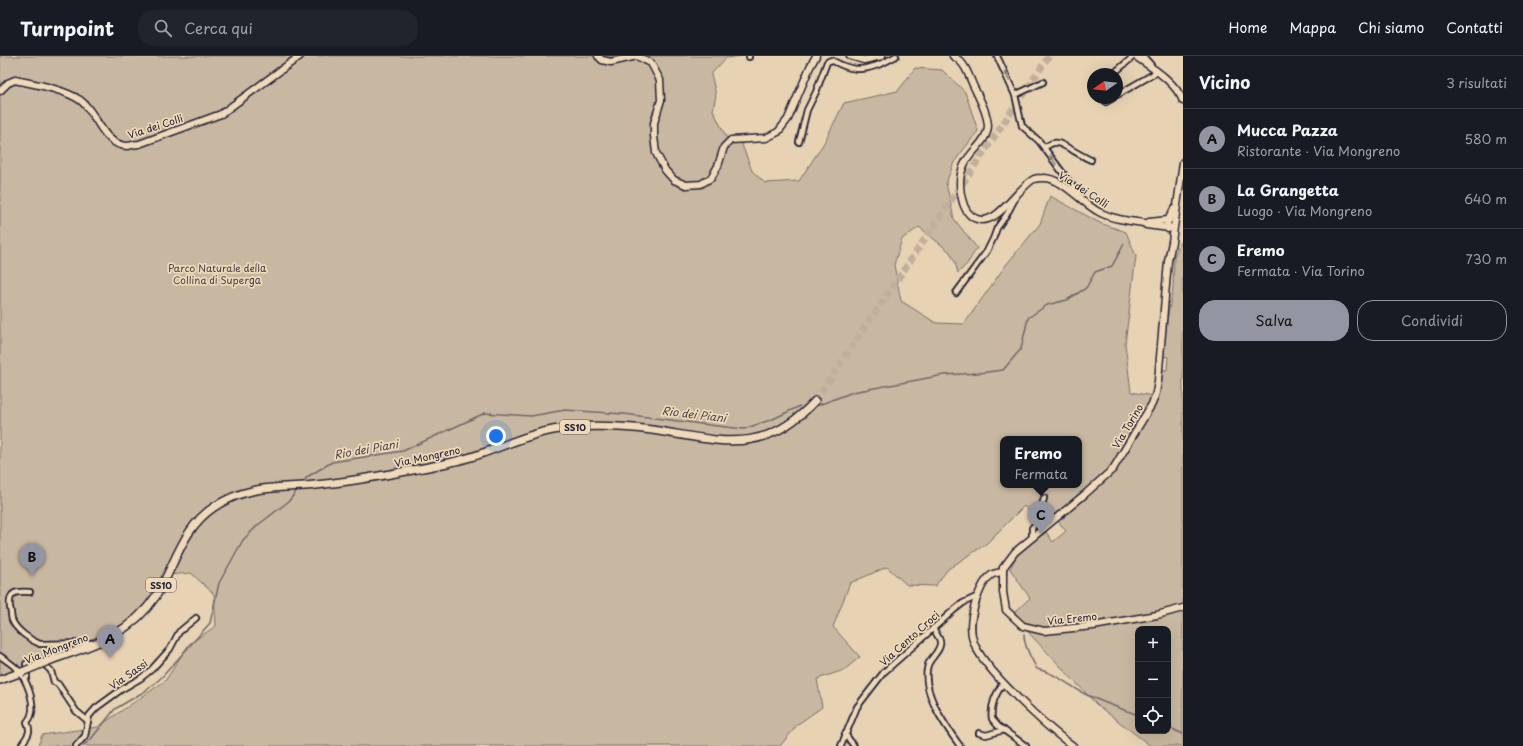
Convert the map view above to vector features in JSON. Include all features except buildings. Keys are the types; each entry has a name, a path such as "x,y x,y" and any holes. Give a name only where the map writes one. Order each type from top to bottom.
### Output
{"main road":[{"name":"Via Mongreno","path":"0,680 22,674 51,660 96,643 123,630 147,607 164,581 188,534 206,513 238,493 252,490 328,485 419,469 460,460 535,434 567,428 619,427 725,441 747,440 770,435 780,431 800,417 815,401"}],"street":[{"name":"Via dei Colli","path":"0,91 8,83 15,80 66,93 80,101 88,109 104,132 114,142 127,146 139,144 221,114 300,56"},
{"path":"598,56 602,60 611,62 637,56 651,63 660,80 661,100 654,123 656,153 665,170 674,180 686,186 701,184 711,178 718,166 724,147 731,140 766,138 778,132 788,119 816,56"},
{"path":"850,56 864,60 882,56"},
{"path":"799,142 807,110 816,92 827,62 831,60 851,68 860,69 896,56"},
{"name":"Via dei Colli","path":"953,56 962,62 985,112 988,126 984,138 965,163 961,172 960,191 964,206 969,215 979,220 990,218 1016,196 1026,184 1035,178 1046,177 1056,181 1099,212 1109,216 1144,223 1146,225 1171,224"},
{"path":"997,56 1015,95 1022,126 1045,147 1054,163 1084,202"},
{"path":"1120,68 1134,56 1173,85 1182,97"},
{"path":"1143,56 1157,72"},
{"path":"1123,92 1157,72"},
{"path":"1015,95 1043,82"},
{"path":"1045,147 1051,143 1058,142 1081,157 1091,160"},
{"name":"Via Torino","path":"1073,746 1057,734 1003,683 982,657 973,641 971,623 978,596 988,578 1001,571 1015,552 1113,469 1152,404 1158,381 1170,246 1172,242 1171,224 1183,162"},
{"path":"956,293 987,251 993,239 996,228 1007,214 1016,196"},
{"path":"1032,538 1032,528 1038,521 1044,498"},
{"name":"Via Eremo","path":"1001,571 1006,610 1023,626 1044,631 1094,626 1157,615 1183,608"},
{"name":"Via Mongreno","path":"30,592 16,592 10,599 14,624 26,636 40,644 96,643"},
{"name":"Via Cento Croci","path":"841,746 857,707 891,664 963,603 978,596"},
{"name":"Via Sassi","path":"76,746 85,736 88,721 96,708 122,689 141,678 156,665 170,649 179,632 196,618"},
{"path":"933,628 940,642 939,648 928,666 928,686 937,710 960,746"},
{"path":"0,656 27,677 26,664 31,661 40,660 51,671 54,682 58,684 76,711 88,721"},
{"path":"22,674 32,705 30,720 27,722 30,728 29,733 22,744"},
{"path":"1003,683 996,694 992,719 998,726 1026,746"},
{"path":"979,733 986,734 1004,730"},
{"path":"846,734 854,746"}],"green space":[{"name":"Parco Naturale della Collina di Superga","path":"0,56 742,56 726,58 711,74 716,95 713,110 729,143 739,137 752,171 765,183 799,181 824,143 844,103 898,91 915,68 942,70 965,92 978,131 954,162 946,183 954,219 977,248 967,264 958,273 950,252 919,227 902,239 894,265 901,301 936,323 964,324 1006,265 1040,224 1050,196 1100,223 1126,232 1136,256 1125,344 1131,392 1158,397 1163,370 1167,370 1168,357 1163,356 1167,320 1173,289 1174,257 1180,242 1183,247 1183,746 1151,746 1135,734 1171,734 1171,626 1135,626 1135,734 1097,705 1029,633 1014,613 1030,598 1010,569 1018,553 1046,532 1053,542 1066,531 1053,515 1040,525 1024,506 986,544 948,569 935,586 907,585 887,567 850,583 833,627 860,657 844,670 817,679 822,707 798,724 780,746 38,746 42,735 98,727 165,681 189,644 216,626 214,594 191,573 168,575 162,585 131,621 94,638 69,647 0,682"}],"waterway":[{"name":"Rio dei Piani","path":"816,406 853,392 944,375 1003,370 1021,349 1028,318 1047,305 1067,300 1086,288 1095,272 1112,266 1124,244"},
{"name":"Rio dei Piani","path":"303,483 307,477 332,462 403,451 485,413 531,416 565,410 624,414 744,429 773,419 800,406"},
{"name":"Rio dei Piani","path":"83,746 91,739 115,709 147,690 162,677 210,623 219,583 243,540 258,525 289,501 298,489"},
{"path":"1024,634 1030,656 1037,669 1055,676 1083,693 1135,714"},
{"path":"1171,728 1183,734"}],"tunnel":[{"path":"815,401 1049,56"}],"place":[{"name":"Eremo","path":"1041,534"},
{"name":"La Grangetta","path":"32,576"},
{"name":"Mucca Pazza","path":"110,658"}]}
